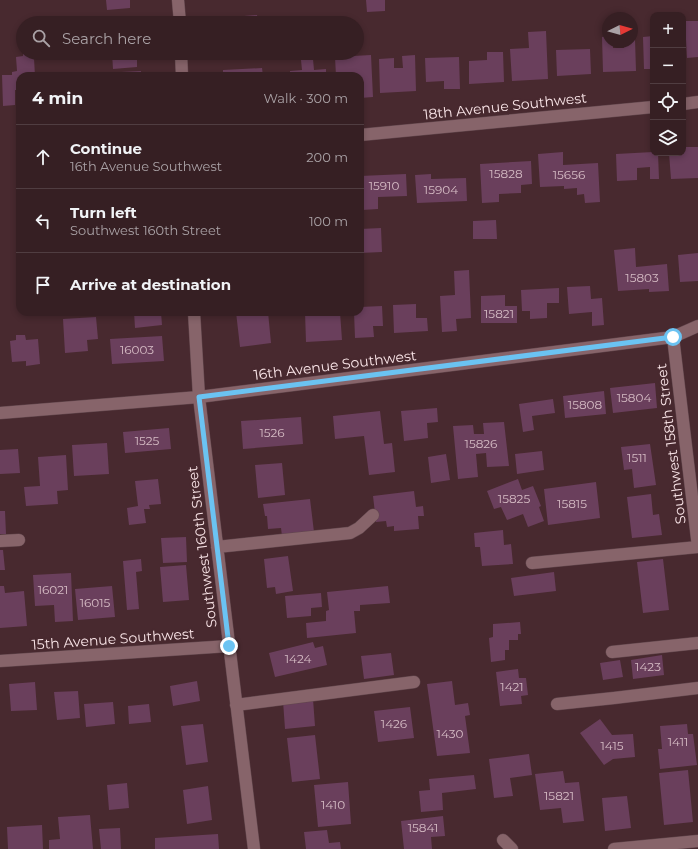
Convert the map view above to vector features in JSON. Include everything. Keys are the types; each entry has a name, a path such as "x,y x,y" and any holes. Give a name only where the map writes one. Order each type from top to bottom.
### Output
{"street":[{"path":"178,0 179,16"},
{"path":"181,60 182,72"},
{"path":"686,104 698,102"},
{"name":"18th Avenue Southwest","path":"364,135 650,107"},
{"name":"Southwest 160th Street","path":"194,316 199,397 254,849"},
{"name":"16th Avenue Southwest","path":"0,413 199,397 673,337 698,326"},
{"name":"Southwest 158th Street","path":"673,337 692,449 698,547"},
{"path":"217,547 350,533 360,528 373,515"},
{"path":"0,541 19,540"},
{"path":"532,563 698,547"},
{"path":"612,652 698,643"},
{"name":"15th Avenue Southwest","path":"0,661 229,646"},
{"path":"236,705 414,682"},
{"path":"557,704 698,688"},
{"path":"503,840 512,849"},
{"path":"614,849 698,841"}],"building":[{"path":"106,0 130,0 130,8 107,10"},
{"path":"366,0 385,0 385,11 367,12"},
{"path":"686,21 698,21 698,57 687,58"},
{"path":"546,31 548,79 512,81 510,49 529,48 528,32"},
{"path":"650,36 650,69 644,69 643,37"},
{"path":"602,48 635,48 636,71 603,72"},
{"path":"590,49 591,74 557,76 556,50"},
{"path":"487,52 503,52 504,82 469,84 469,61 487,60"},
{"path":"364,55 371,55 373,97 364,98 364,72 336,72 335,60 364,60"},
{"path":"415,55 416,91 380,93 379,59 394,58 394,68 403,68 402,56"},
{"path":"459,57 460,89 444,89 444,81 426,82 425,58"},
{"path":"16,60 34,60 35,72 16,72 15,105 3,106 2,75 12,75 12,72 17,71"},
{"path":"112,60 137,60 137,67 113,69"},
{"path":"301,60 313,60 314,70 326,69 326,72 290,72 302,70"},
{"path":"262,68 262,72 223,72 223,70"},
{"path":"686,147 698,147 698,178 671,179 669,156 686,156"},
{"path":"563,152 563,165 598,163 600,202 585,203 584,194 577,195 577,188 564,189 564,186 540,187 538,154"},
{"path":"650,152 650,156 658,156 659,179 650,179 650,167 637,168 637,180 617,181 616,154"},
{"path":"531,161 532,184 521,185 521,193 499,194 499,202 482,203 480,164"},
{"path":"406,174 407,196 378,197 378,209 364,210 364,176"},
{"path":"431,174 431,179 466,178 467,201 417,203 415,175"},
{"path":"496,220 497,239 473,239 473,221"},
{"path":"381,228 382,252 364,253 364,229"},
{"path":"635,248 636,267 667,264 669,291 649,292 649,289 618,291 614,250"},
{"path":"698,253 698,281 680,282 678,255"},
{"path":"469,270 471,318 456,319 457,331 442,332 440,296 455,295 454,271"},
{"path":"590,286 591,299 602,298 604,325 592,326 592,312 569,314 567,287"},
{"path":"559,288 559,303 547,303 547,318 530,319 530,311 522,311 521,290"},
{"path":"505,295 505,306 517,306 517,323 481,323 481,296"},
{"path":"416,304 416,318 427,318 428,331 394,333 393,305"},
{"path":"382,306 383,326 373,326 374,337 355,338 354,316 364,316 364,307"},
{"path":"134,316 161,316 162,325 135,328"},
{"path":"236,316 268,316 271,343 240,347"},
{"path":"305,316 340,316 342,340 306,342"},
{"path":"96,317 98,339 87,340 88,351 65,353 63,319"},
{"path":"16,335 25,335 26,340 38,339 40,364 26,366 26,361 12,362 10,341 16,340"},
{"path":"162,336 164,361 112,364 110,339"},
{"path":"655,383 657,408 613,413 610,388"},
{"path":"604,391 606,414 565,418 563,396"},
{"path":"553,399 555,413 532,416 534,430 523,432 519,404"},
{"path":"437,408 438,422 427,423 428,438 404,441 401,411"},
{"path":"380,411 384,444 392,443 395,472 369,475 364,436 335,439 333,416"},
{"path":"301,417 303,444 243,449 241,421"},
{"path":"504,422 509,466 487,467 486,453 476,454 478,477 458,479 453,426 473,425 474,434 484,434 483,423"},
{"path":"169,428 171,449 125,453 123,432"},
{"path":"107,443 109,474 74,476 72,445"},
{"path":"650,444 656,485 634,488 632,469 624,470 621,447"},
{"path":"18,449 20,473 0,474 0,450"},
{"path":"542,451 544,470 517,474 515,454"},
{"path":"446,454 450,480 431,483 428,457"},
{"path":"66,455 68,490 57,491 58,504 26,506 24,487 40,486 38,457"},
{"path":"282,463 285,495 258,498 255,465"},
{"path":"158,479 161,504 149,505 150,509 144,509 146,523 129,525 127,508 138,506 135,481"},
{"path":"518,479 522,490 533,486 541,506 539,507 544,521 528,527 523,514 507,520 501,507 494,509 487,491"},
{"path":"596,482 600,518 548,525 544,489"},
{"path":"414,491 416,507 423,506 424,516 418,516 419,529 394,531 394,526 387,527 386,521 376,522 373,496"},
{"path":"651,494 653,515 659,514 662,535 632,538 627,497"},
{"path":"310,499 314,532 282,536 281,528 268,529 267,516 265,516 263,504"},
{"path":"0,511 5,511 6,534 0,534"},
{"path":"503,530 504,545 511,544 513,564 482,566 480,547 475,547 474,533"},
{"path":"186,537 187,562 163,563 161,538"},
{"path":"0,550 3,550 5,570 0,570"},
{"path":"288,556 293,591 276,594 275,587 267,588 264,559"},
{"path":"141,559 142,571 136,572 139,609 127,610 123,561"},
{"path":"663,559 669,610 643,613 637,562"},
{"path":"186,565 189,600 163,602 160,567"},
{"path":"554,572 556,591 514,596 511,578"},
{"path":"71,573 73,621 55,622 54,605 35,606 33,575"},
{"path":"0,586 4,586 5,593 24,591 27,626 0,628"},
{"path":"112,586 115,617 78,620 75,589"},
{"path":"388,586 390,603 360,605 360,611 354,611 356,633 307,638 306,623 326,621 326,611 329,610 327,592"},
{"path":"321,593 322,607 311,608 311,616 287,618 285,596"},
{"path":"520,622 521,634 518,634 518,640 509,640 509,650 505,650 505,660 491,662 489,638 493,637 493,624"},
{"path":"313,642 315,648 323,646 327,665 275,677 269,653"},
{"path":"391,653 394,675 364,679 361,656"},
{"path":"662,655 664,675 633,679 631,660"},
{"path":"620,660 623,677 603,680 600,663"},
{"path":"518,669 519,678 526,678 528,695 521,696 522,704 500,706 496,672"},
{"path":"197,681 200,701 173,706 170,686"},
{"path":"452,681 455,705 468,703 470,715 465,716 470,753 437,756 427,684"},
{"path":"35,682 37,710 11,711 9,684"},
{"path":"78,691 80,718 57,720 54,692"},
{"path":"313,699 315,726 285,729 283,701"},
{"path":"113,702 115,724 86,727 84,704"},
{"path":"149,704 151,722 129,724 128,706"},
{"path":"410,707 414,738 378,742 374,711"},
{"path":"600,719 612,735 633,734 635,757 613,759 604,765 580,733"},
{"path":"203,724 208,762 186,765 181,726"},
{"path":"687,724 688,734 693,734 697,765 660,769 658,749 662,749 660,726"},
{"path":"315,735 320,779 292,782 287,738"},
{"path":"529,754 532,775 510,778 513,796 494,798 489,759"},
{"path":"688,770 693,822 664,825 659,773"},
{"path":"563,771 565,783 579,782 584,821 563,823 561,808 540,810 535,774"},
{"path":"474,775 476,789 442,793 443,810 421,812 419,791 430,790 429,779"},
{"path":"348,782 351,824 318,827 314,785"},
{"path":"127,783 129,808 109,810 107,785"},
{"path":"208,786 212,820 187,824 183,790"},
{"path":"627,796 631,828 605,831 602,798"},
{"path":"90,815 93,849 49,849 49,840 60,839 58,817"},
{"path":"443,816 445,836 431,837 432,849 404,849 401,821"},
{"path":"42,825 43,849 8,849 7,827"},
{"path":"120,828 121,849 101,849 99,829"},
{"path":"327,830 329,843 340,842 341,849 306,849 304,832"},
{"path":"218,834 219,849 155,849 155,838"}],"route":[{"path":"229,646 199,397 673,337"}]}
